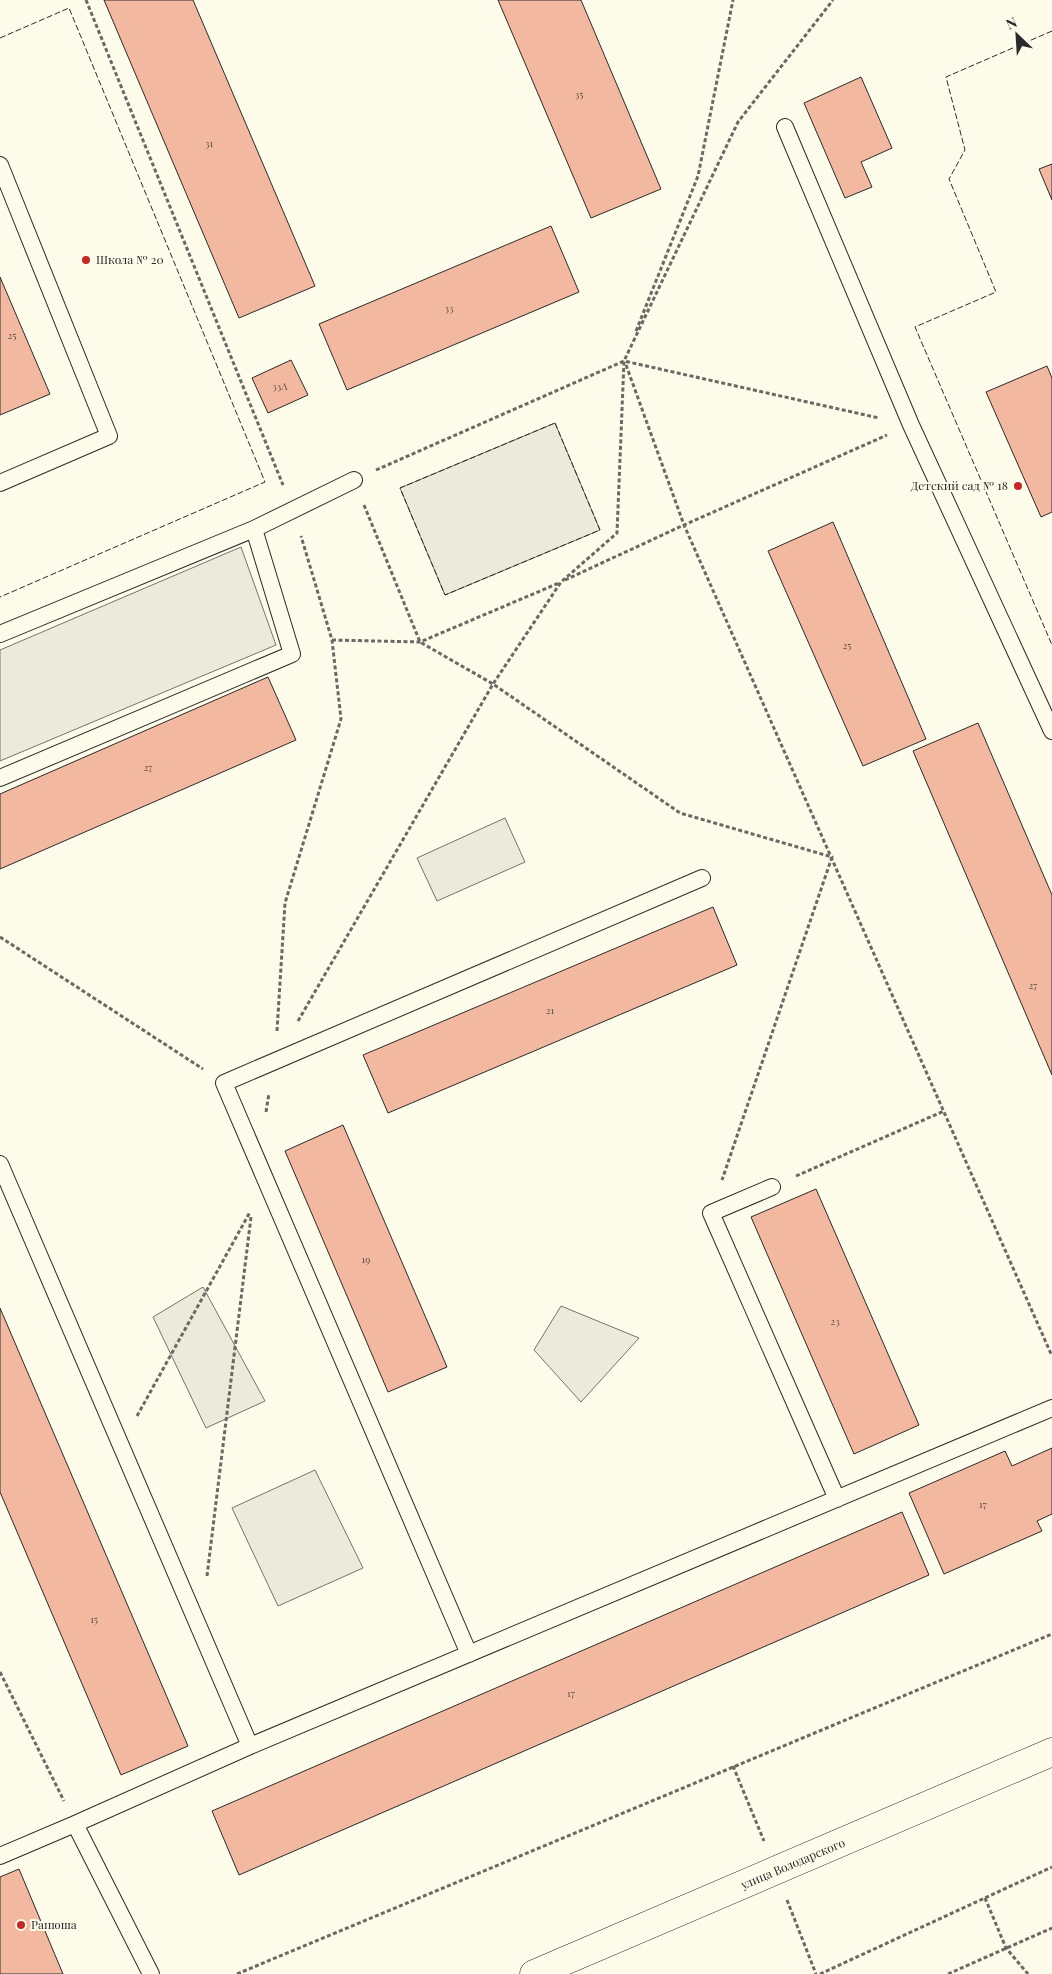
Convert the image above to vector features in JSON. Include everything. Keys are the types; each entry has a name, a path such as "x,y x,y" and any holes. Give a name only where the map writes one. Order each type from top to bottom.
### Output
{"street":[{"name":"улица Володарского","path":"534,1974 1052,1752"}],"lane":[{"path":"785,126 911,425 1052,731"},
{"path":"0,165 109,436 0,483"},
{"path":"0,634 254,529 354,480"},
{"path":"0,778 292,654 254,529"},
{"path":"469,1654 224,1082 275,1062 702,878"},
{"path":"0,1164 250,1746"},
{"path":"772,1186 711,1213 837,1499"},
{"path":"0,1856 250,1746 1052,1408"},
{"path":"75,1824 151,1974"}],"path":[{"path":"86,0 292,510 332,640 341,719 285,903 275,1062 258,1162"},
{"path":"275,1062 493,684 561,582 617,533 624,361 698,176 733,0"},
{"path":"833,0 738,122 624,361 684,525 1052,1356"},
{"path":"832,857 680,813 493,684 420,642 354,480 624,361 911,425"},
{"path":"332,640 420,642 561,582 684,525 911,425"},
{"path":"711,1213 832,857"},
{"path":"0,937 224,1082"},
{"path":"772,1186 944,1111"},
{"path":"120,1445 252,1207 206,1582"},
{"path":"237,1974 1052,1634"},
{"path":"0,1672 75,1824"},
{"path":"820,1974 1052,1867"},
{"path":"985,1898 1006,1948 1028,1974"},
{"path":"948,1974 1052,1928"}],"shaded area":[{"path":"555,423 600,530 445,595 400,488"},
{"path":"241,547 276,645 0,761 0,650"},
{"path":"505,818 525,862 437,901 417,858"},
{"path":"203,1287 265,1401 206,1428 153,1317"},
{"path":"561,1306 639,1338 581,1402 534,1350"},
{"path":"315,1470 363,1568 278,1606 232,1508"}],"building":[{"path":"104,0 193,0 315,286 239,318"},
{"path":"498,0 581,0 661,189 591,218"},
{"path":"861,77 892,148 861,162 872,187 845,198 804,103"},
{"path":"1052,164 1052,200 1039,169"},
{"path":"551,226 579,292 347,390 319,324"},
{"path":"0,277 50,394 0,415"},
{"path":"291,360 308,395 268,413 252,378"},
{"path":"1047,366 1052,378 1052,512 1041,517 986,392"},
{"path":"833,522 926,739 863,766 768,551"},
{"path":"268,677 296,740 0,869 0,794"},
{"path":"978,723 1052,895 1052,1075 913,751"},
{"path":"713,907 737,965 388,1113 363,1055"},
{"path":"343,1125 447,1367 388,1392 285,1151"},
{"path":"816,1189 919,1425 854,1454 751,1217"},
{"path":"0,1308 188,1746 121,1775 0,1492"},
{"path":"1052,1448 1052,1514 1037,1521 1042,1531 944,1574 909,1493 1005,1451 1012,1466"},
{"path":"902,1512 929,1575 239,1875 212,1811"},
{"name":"Ранюша","path":"19,1869 63,1974 0,1974 0,1877"}],"fence":[{"path":"0,38 69,8 265,482 0,597"},
{"path":"1052,31 946,77 965,150 949,179 996,292 915,327 1052,645"},
{"path":"555,423 600,530 445,595 400,488 555,423"}],"place":[{"name":"Школа № 20","path":"86,260"},
{"name":"Детский сад № 18","path":"1018,486"},
{"name":"Ранюша","path":"21,1925"}]}
